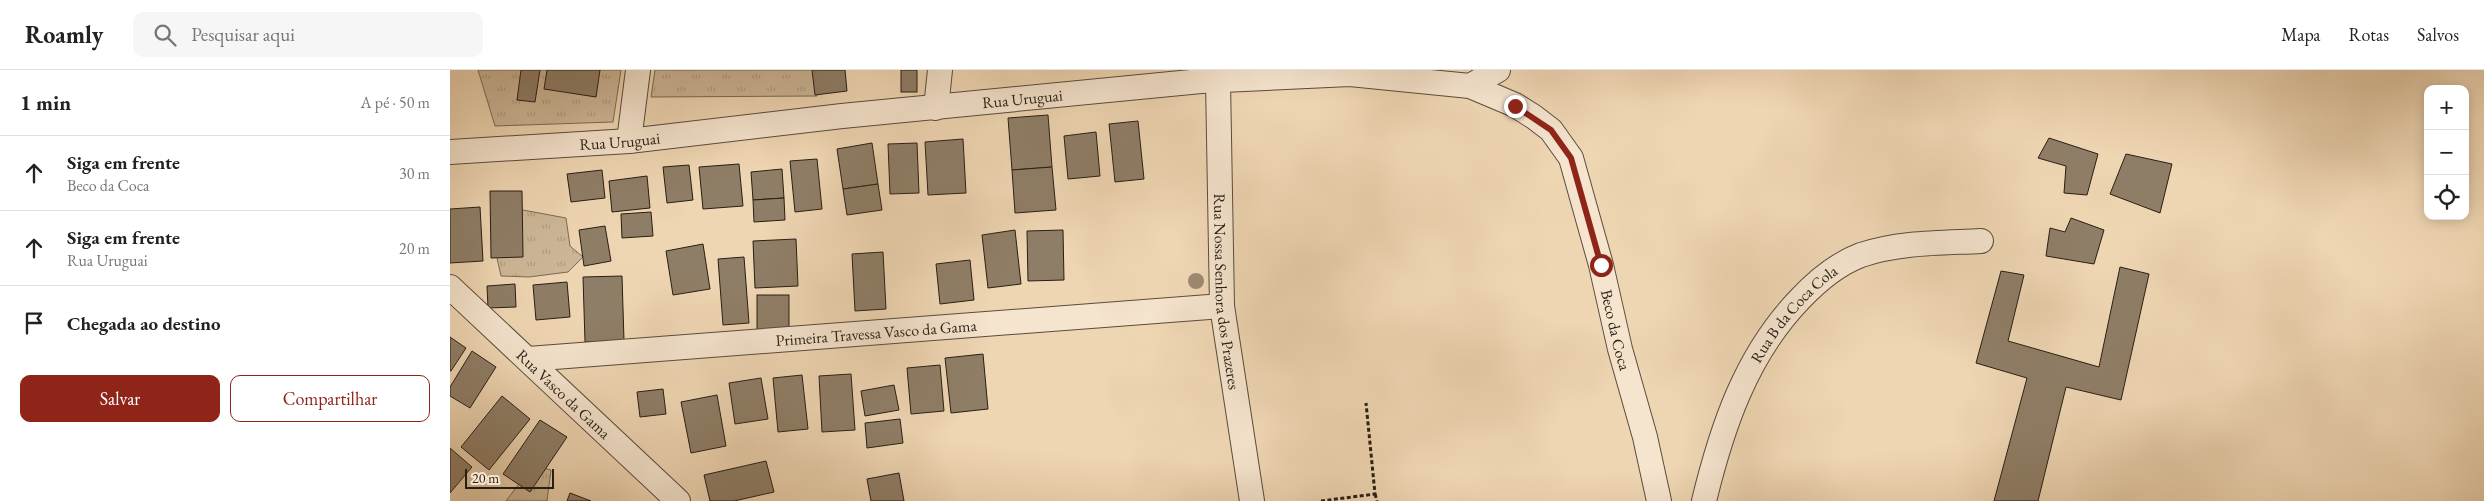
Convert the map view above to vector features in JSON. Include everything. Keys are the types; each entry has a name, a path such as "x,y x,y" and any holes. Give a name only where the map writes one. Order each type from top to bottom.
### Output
{"street":[{"path":"630,141 638,70"},
{"path":"936,108 940,70"},
{"path":"1470,86 1498,70"},
{"name":"Rua Uruguai","path":"450,152 630,141 1207,77 1350,74 1412,75 1470,86 1515,106 1534,117 1551,130 1571,158"},
{"name":"Rua Nossa Senhora dos Prazeres","path":"1207,77 1222,306 1252,501"},
{"name":"Beco da Coca","path":"1571,158 1601,265 1620,349 1645,437 1659,501"},
{"name":"Rua B da Coca Cola","path":"1704,501 1718,443 1743,379 1780,319 1821,277 1860,256 1907,244 1981,241"},
{"name":"Rua Vasco da Gama","path":"450,287 528,358 678,501"},
{"name":"Primeira Travessa Vasco da Gama","path":"528,358 1222,306"}],"path":[{"path":"1366,403 1377,501"},
{"path":"1321,501 1375,494"}],"green space":[{"path":"478,70 621,70 613,122 495,126"},
{"path":"655,70 823,70 817,96 651,97"},
{"path":"523,210 566,218 570,246 583,257 568,272 529,277 501,276 495,249 513,216"},
{"path":"533,465 551,470 547,501 506,501"}],"building":[{"path":"521,70 540,70 535,102 517,100"},
{"path":"547,70 600,70 596,97 544,89"},
{"path":"812,70 845,70 847,91 815,95"},
{"path":"901,70 917,70 917,92 901,92"},
{"path":"1048,115 1052,167 1012,170 1008,118"},
{"path":"1138,121 1144,179 1115,182 1109,124"},
{"path":"1096,132 1100,176 1068,179 1064,136"},
{"path":"2049,138 2098,154 2087,195 2064,193 2066,166 2038,158"},
{"path":"963,139 966,193 928,195 925,142"},
{"path":"872,143 878,184 843,189 837,149"},
{"path":"917,143 919,193 890,194 888,144"},
{"path":"2126,154 2172,164 2160,213 2110,194"},
{"path":"817,159 822,209 795,212 790,161"},
{"path":"739,164 743,206 703,209 699,167"},
{"path":"689,165 693,200 667,203 663,167"},
{"path":"1052,167 1056,210 1015,213 1012,170"},
{"path":"782,169 784,198 753,200 751,172"},
{"path":"602,170 605,198 571,202 567,174"},
{"path":"647,176 650,208 612,212 609,181"},
{"path":"878,184 882,210 847,215 843,189"},
{"path":"490,191 522,191 523,257 491,258"},
{"path":"784,198 785,220 754,222 753,200"},
{"path":"480,207 483,261 450,263 450,209"},
{"path":"651,212 653,236 622,238 621,214"},
{"path":"2071,218 2104,230 2094,264 2046,256 2050,228 2065,232"},
{"path":"605,226 611,261 584,266 579,230"},
{"path":"1015,230 1021,284 988,288 982,235"},
{"path":"1063,230 1064,280 1028,281 1027,231"},
{"path":"796,239 798,286 755,288 753,241"},
{"path":"703,244 710,289 673,295 666,251"},
{"path":"883,252 886,309 855,311 852,254"},
{"path":"744,257 749,323 723,325 718,259"},
{"path":"970,260 974,300 940,304 936,264"},
{"path":"2120,267 2149,274 2121,400 2066,387 2038,501 1994,501 2027,378 1976,363 2001,271 2024,275 2008,341 2099,367"},
{"path":"622,276 624,341 585,342 583,277"},
{"path":"567,282 570,317 536,320 533,285"},
{"path":"515,284 516,307 488,308 487,286"},
{"path":"757,295 789,295 789,330 757,330"},
{"path":"450,337 466,348 451,371 450,371"},
{"path":"472,351 496,367 470,408 450,396 450,387"},
{"path":"983,354 988,409 951,413 945,358"},
{"path":"940,365 944,411 911,414 907,368"},
{"path":"851,374 855,430 822,432 819,376"},
{"path":"802,375 808,429 778,432 773,378"},
{"path":"761,378 768,419 735,424 729,383"},
{"path":"894,385 899,410 865,416 861,391"},
{"path":"663,389 666,414 640,417 637,392"},
{"path":"717,395 726,446 691,453 681,402"},
{"path":"502,396 530,419 489,470 461,447"},
{"path":"900,419 903,443 867,448 865,423"},
{"path":"540,420 567,437 530,492 503,474"},
{"path":"450,448 472,467 450,493"},
{"path":"766,461 774,492 734,501 710,501 704,475"},
{"path":"899,473 904,501 871,501 867,479"},
{"path":"570,493 591,501 567,501"}],"route":[{"path":"1515,106 1551,130 1571,158 1601,265"}]}
